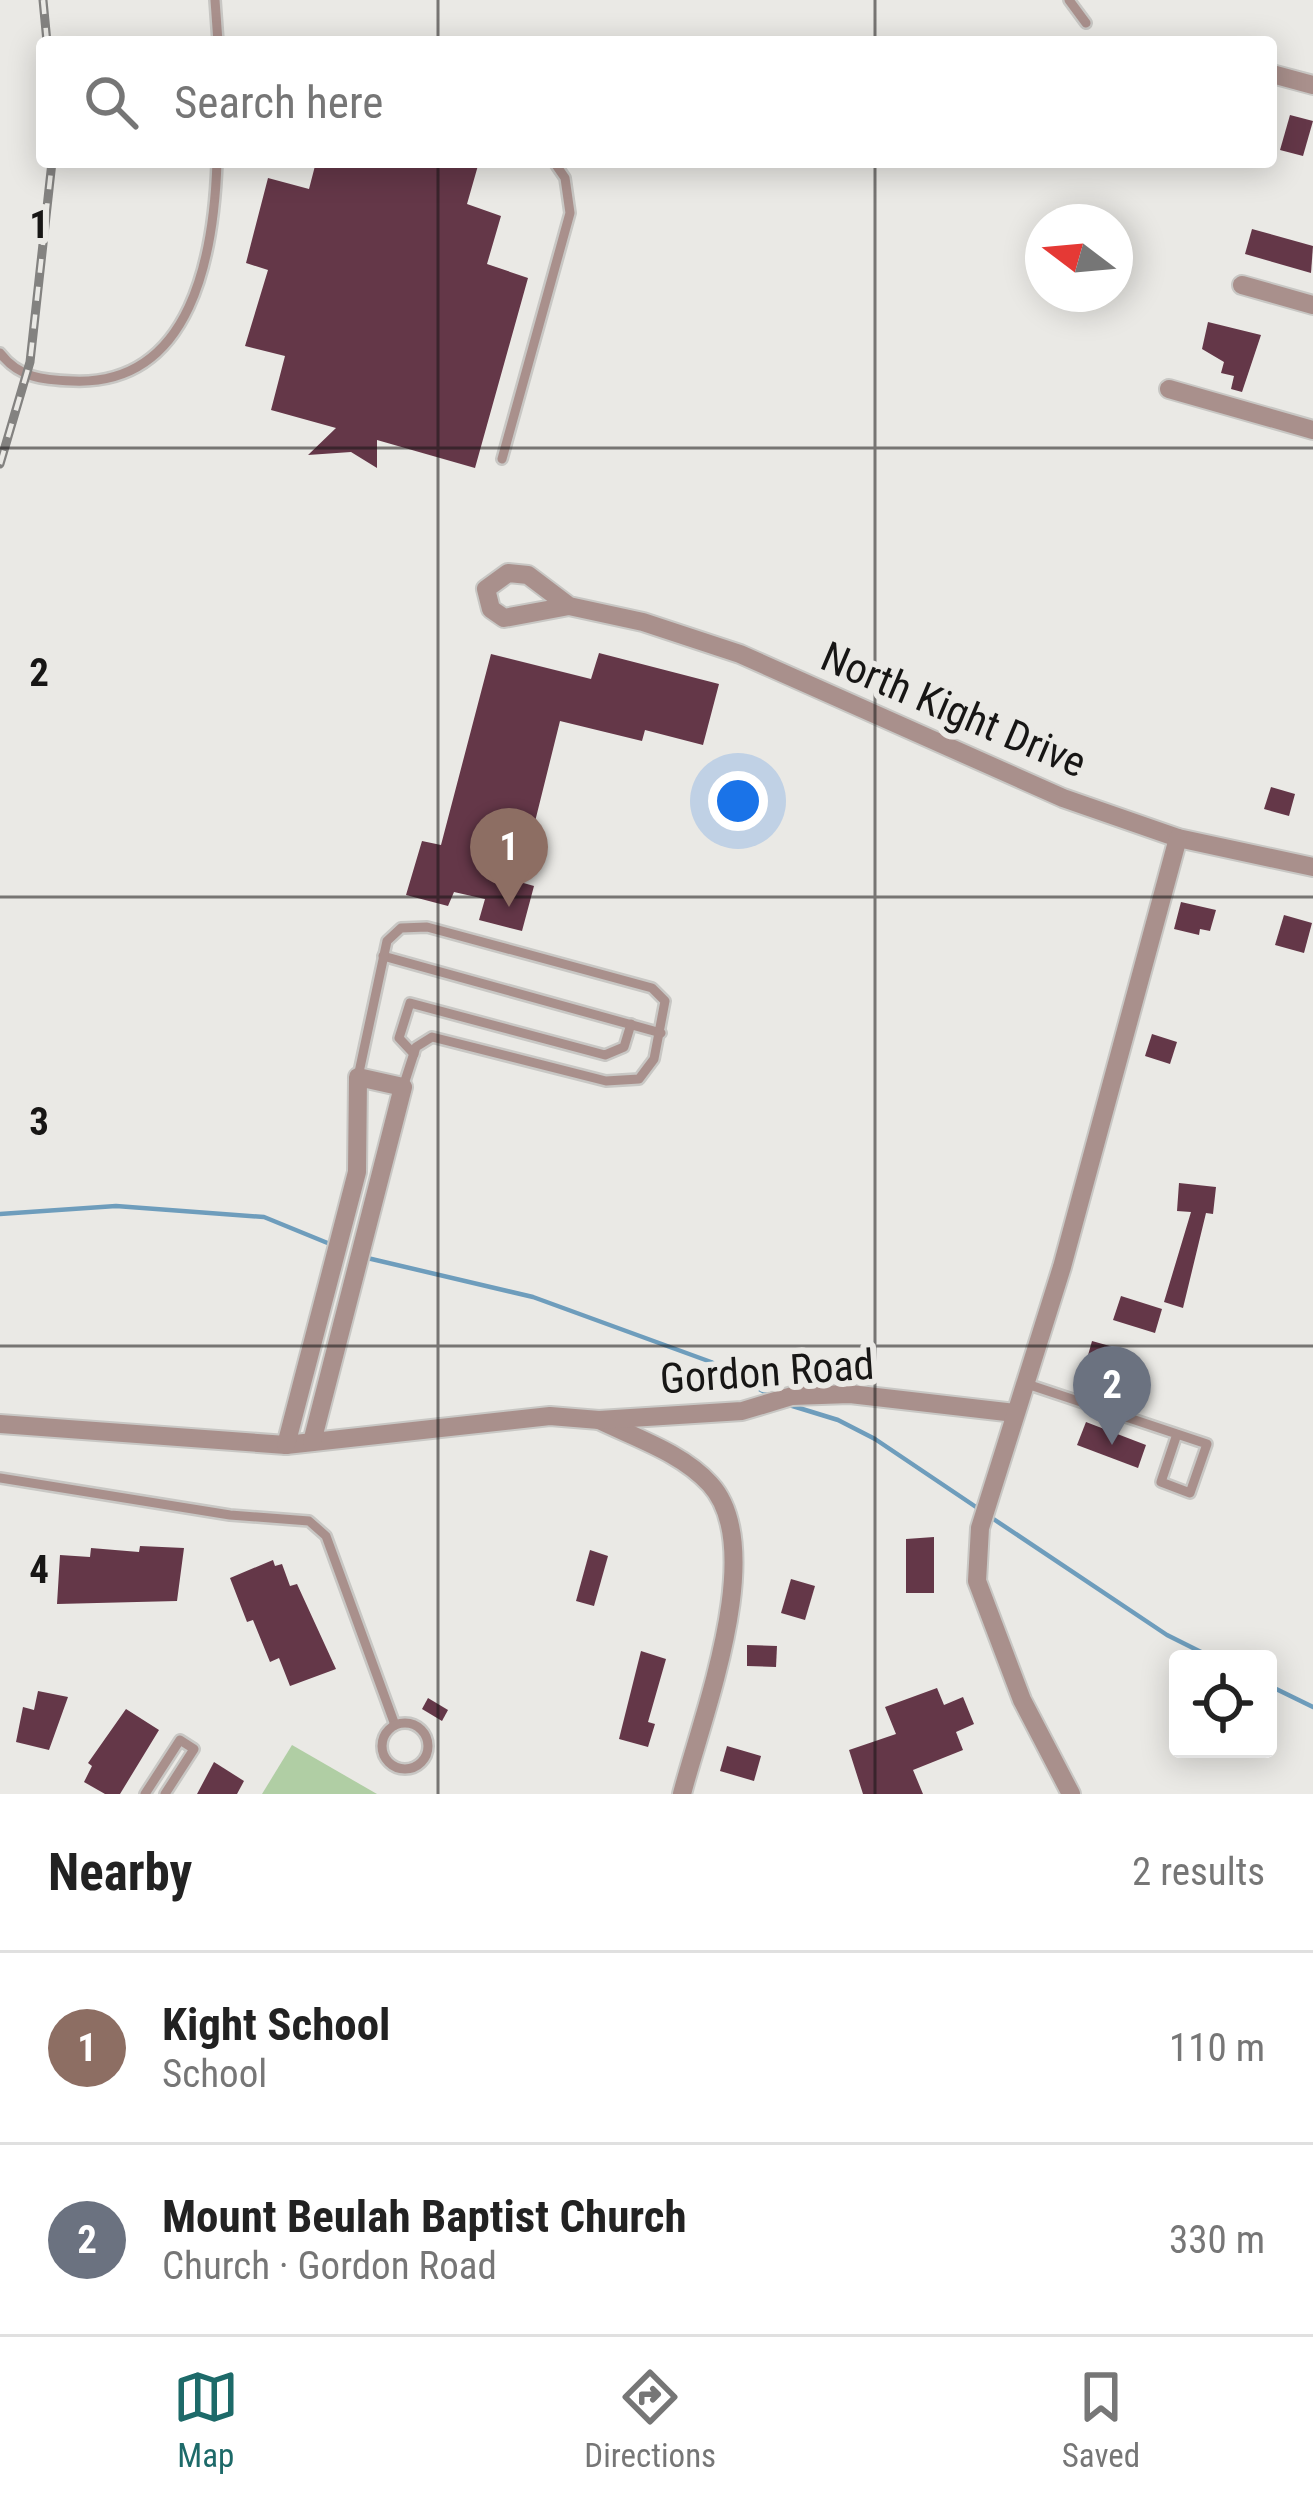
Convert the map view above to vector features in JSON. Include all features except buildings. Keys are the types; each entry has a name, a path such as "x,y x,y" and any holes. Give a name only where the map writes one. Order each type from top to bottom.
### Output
{"street":[{"path":"1277,75 1313,85"},
{"path":"1242,285 1313,305"},
{"path":"1169,389 1313,430"},
{"name":"North Kight Drive","path":"569,606 740,654 1022,781 1178,838 1313,867"},
{"path":"1070,1794 1022,1700 973,1569 980,1528 1027,1384 1178,838"},
{"path":"286,1445 357,1172 358,1077 403,1087 313,1442"},
{"name":"Gordon Road","path":"0,1424 286,1445 550,1417 598,1420 742,1411 792,1396 850,1394 1016,1412"},
{"path":"598,1420 658,1448 710,1483 725,1508 735,1541 734,1584 682,1794"}],"lane":[{"path":"215,0 218,36"},
{"path":"1069,0 1086,22"},
{"path":"0,352 26,376 53,381 94,382 141,362 182,323 195,298 208,263 216,168"},
{"path":"502,459 569,213 565,178 558,168"},
{"path":"358,1077 383,956 394,932 413,925 652,988 665,1001 662,1033 649,1070 624,1082 447,1037 422,1042 403,1087"},
{"path":"383,956 662,1033"},
{"path":"414,1054 399,1038 410,1003 604,1055 624,1047 631,1024"},
{"path":"1027,1384 1177,1434 1207,1444 1190,1493 1160,1482 1177,1434"},
{"path":"0,1478 230,1515 309,1521 326,1535 395,1725"},
{"path":"410,1724 426,1737 424,1758 413,1768 398,1768 383,1752 384,1736 395,1725 410,1724"},
{"path":"145,1794 180,1740 194,1749 166,1794"}],"green space":[{"path":"292,1745 377,1794 262,1794"}],"waterway":[{"path":"0,1214 116,1206 264,1217 330,1244"},
{"path":"363,1257 533,1297 711,1362 770,1395"},
{"path":"786,1404 838,1420 875,1439 979,1509"},
{"path":"989,1516 1167,1635 1197,1650"},
{"path":"1277,1689 1313,1707"}],"railway":[{"path":"43,0 46,36"},
{"path":"0,464 30,362 51,168"}],"place":[{"name":"Kight School","path":"509,907"},
{"name":"Mount Beulah Baptist Church","path":"1112,1445"}]}
